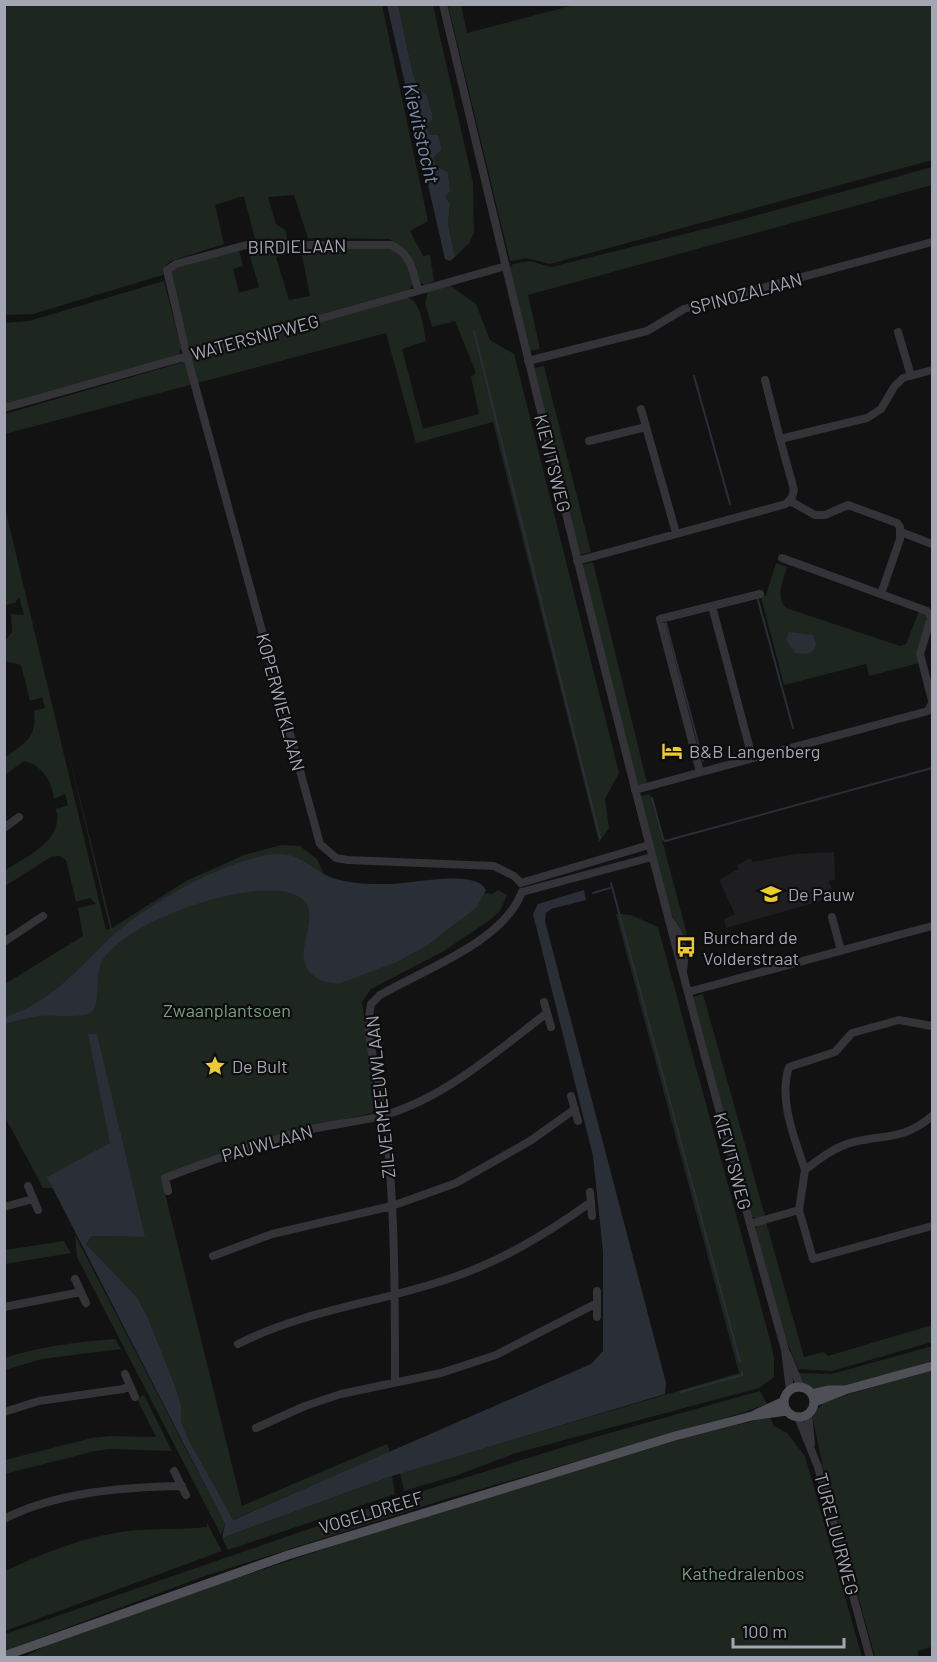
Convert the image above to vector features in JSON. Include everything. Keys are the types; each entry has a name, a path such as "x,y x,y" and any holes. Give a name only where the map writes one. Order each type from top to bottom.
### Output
{"main road":[{"path":"813,1398 801,1388 790,1390 786,1406 803,1416 813,1398 933,1366"},
{"name":"VOGELDREEF","path":"4,1656 288,1555 578,1465 786,1406"}],"street":[{"name":"KIEVITSWEG","path":"443,4 577,561 652,857 785,1350 801,1388"},
{"name":"SPINOZALAAN","path":"528,361 647,331 684,309 933,242"},
{"name":"BIRDIELAAN","path":"187,356 167,270 176,264 246,245 391,245 405,254 410,262 418,290"},
{"name":"WATERSNIPWEG","path":"4,408 506,266"},
{"path":"898,332 911,376"},
{"name":"KOPERWIEKLAAN","path":"187,356 212,440 314,827 321,844 328,853 348,860 494,866 514,876 521,887"},
{"path":"780,439 867,418 881,409 894,387 911,376 933,370"},
{"path":"577,561 783,506 790,501 794,490 765,380"},
{"path":"641,409 676,533"},
{"path":"589,441 646,427"},
{"path":"790,501 815,515 825,515 848,505 892,520 900,527 901,532 881,594"},
{"path":"901,532 933,544"},
{"path":"635,790 928,711 933,702 920,654 932,617 927,611 782,558"},
{"path":"700,772 660,620 760,594"},
{"path":"712,606 752,757"},
{"path":"4,828 19,817"},
{"path":"521,887 649,845"},
{"path":"521,887 652,857"},
{"name":"ZILVERMEEUWLAAN","path":"395,1382 392,1206 385,1115 369,1026 371,1004 393,988 453,956 499,924 514,910 521,887"},
{"path":"4,942 43,916"},
{"path":"832,917 841,951"},
{"path":"688,992 933,926"},
{"path":"544,1002 551,1027"},
{"path":"385,1115 427,1097 464,1075 547,1013"},
{"path":"933,1026 898,1020 852,1033 835,1052 789,1067 787,1100 791,1129 805,1170 799,1210 813,1259 933,1226"},
{"path":"571,1096 578,1121"},
{"path":"213,1256 282,1231 392,1206 456,1183 530,1141 575,1109"},
{"name":"PAUWLAAN","path":"168,1191 165,1178 219,1157 310,1130 385,1115"},
{"path":"805,1170 820,1158 851,1143 906,1134 933,1116"},
{"path":"28,1186 39,1210"},
{"path":"591,1192 592,1216"},
{"path":"4,1207 33,1199"},
{"path":"238,1344 300,1317 442,1281 513,1252 591,1202"},
{"path":"750,1224 799,1210"},
{"path":"75,1279 86,1303"},
{"path":"597,1291 597,1317"},
{"path":"4,1307 81,1292"},
{"path":"256,1428 323,1400 441,1373 496,1354 597,1304"},
{"name":"KIEVITSWEG","path":"785,1350 790,1390"},
{"path":"125,1374 135,1397"},
{"path":"4,1412 39,1401 123,1389 130,1386"},
{"name":"TURELUURWEG","path":"803,1416 870,1658"},
{"path":"174,1471 186,1495"},
{"path":"4,1520 59,1501 105,1490 182,1486"}],"shaded area":[{"path":"834,852 835,880 829,881 834,897 726,928 724,919 735,914 719,880 738,869 737,865 751,858 753,862 795,854"}],"green space":[{"path":"5,5 382,5 428,221 410,231 423,256 430,255 434,281 425,285 417,281 411,257 390,239 308,238 294,195 268,197 276,224 285,230 288,240 255,239 244,197 240,197 215,205 224,244 171,261 165,266 163,275 33,314 5,315"},
{"path":"398,5 433,5 473,183 474,232 470,242 455,257 448,223 450,204 445,196 450,192 448,172 436,166 434,157 442,149 438,135 429,135 427,127 433,117 427,95 418,87 413,74"},
{"path":"448,5 461,5 467,33 574,5 932,5 932,160 550,264 526,258 510,261"},
{"path":"932,167 932,185 528,295 540,349 530,351 510,268 513,264 530,261 551,267 729,223"},
{"path":"390,247 404,260 411,271 410,289 191,351 187,347 170,274 172,269 239,250 243,266 233,269 239,293 259,287 248,249 284,248 287,254 276,257 289,300 310,296 301,250"},
{"path":"164,281 181,348 179,355 5,405 4,323 29,321"},
{"path":"448,284 476,304 490,340 514,354 619,773 605,799 609,828 599,842 493,422 416,443 386,333 5,434 5,414 406,297 411,299 419,309 426,341 402,349 423,429 479,414 471,377 475,374 475,370 455,321 432,327 425,303 428,291"},
{"path":"544,366 591,552 579,555 534,368"},
{"name":"Zwaanplantsoen","path":"4,504 106,930 110,929 65,738 112,928 186,881 244,855 281,845 300,846 317,859 358,951 397,962 445,932 485,893 492,894 498,890 507,895 500,911 490,920 444,951 371,989 362,1002 376,1105 372,1113 265,1140 161,1177 242,1506 387,1444 390,1452 232,1520 181,1422 181,1405 174,1383 148,1318 137,1297 86,1244 92,1236 144,1237 132,1188 123,1191 43,1188 5,1117 5,984 83,936 78,908 96,904 90,898 76,902 66,860 59,856 51,857 5,886 5,870 33,853 50,838 57,820 56,809 68,805 65,794 54,799 45,775 30,763 24,761 5,775 5,758 28,739 34,728 34,711 45,708 42,697 30,701 21,665 5,661 5,641 12,632 11,614 24,615 19,597 15,603 6,605"},
{"path":"593,562 647,783 638,786 582,565"},
{"path":"776,563 787,567 780,593 786,608 900,646 906,644 919,611 924,614 928,623 917,649 919,663 869,676 866,664 784,685 761,597 766,595"},
{"path":"650,794 688,938 682,940 670,910 641,796"},
{"path":"616,914 631,915 658,927 770,1340 774,1358 774,1377 759,1388 516,1453 458,1475 404,1491 400,1473 739,1373"},
{"path":"703,994 765,1216 757,1219 751,1216 693,997"},
{"path":"766,1222 804,1357 824,1352 828,1356 932,1325 932,1342 832,1371 798,1369 785,1337 755,1230 758,1225"},
{"path":"75,1235 225,1524 221,1535 77,1257"},
{"path":"64,1241 71,1253 5,1264 5,1250"},
{"path":"115,1339 121,1349 42,1359 5,1370 5,1358 32,1350"},
{"path":"932,1346 932,1361 838,1387 814,1389 808,1387 799,1373 832,1374"},
{"path":"932,1369 932,1647 918,1651 918,1657 875,1657 825,1477 812,1415 824,1402"},
{"path":"760,1391 767,1404 742,1413 440,1501 202,1577 5,1651 5,1634 384,1503 599,1436"},
{"path":"144,1395 172,1451 111,1449 95,1451 5,1474 5,1460 92,1438 156,1437 137,1399"},
{"name":"Kathedralenbos","path":"770,1417 774,1426 787,1433 805,1456 862,1657 26,1656 51,1643 126,1615 381,1530 691,1436"},
{"path":"392,1476 395,1494 228,1550 222,1538"},
{"path":"207,1523 222,1551 5,1631 5,1571 80,1541 112,1533 207,1527"}],"water":[{"name":"Kievitstocht","path":"387,5 398,5 413,74 418,87 427,95 433,117 427,127 429,135 438,135 442,149 434,157 436,166 448,172 450,192 445,196 450,204 448,223 455,257 450,261 445,259"},
{"path":"789,632 813,635 816,644 814,650 808,654 795,653 786,640"},
{"path":"277,854 293,856 330,877 344,881 389,884 457,878 480,883 486,890 477,907 428,945 397,962 341,983 319,979 308,970 305,964 304,948 309,911 307,904 301,898 279,891 259,891 210,900 159,919 118,944 100,964 96,1004 90,1013 36,1017 5,1024 5,1017 35,1004 49,994 110,938 144,911 212,873 257,857"},
{"path":"584,890 586,900 551,909 546,913 545,921 666,1383 665,1394 392,1476 222,1538 225,1524 47,1177 110,1143 88,1034 97,1034 145,1237 92,1236 86,1244 137,1297 148,1318 174,1383 181,1405 181,1422 233,1520 591,1364 603,1351 603,1252 593,1156 533,914 538,904"}],"waterway":[{"path":"474,331 600,838"},
{"path":"694,376 730,504"},
{"path":"758,600 793,728"},
{"path":"666,623 703,761"},
{"path":"652,798 665,841 932,768"},
{"path":"611,883 740,1362"},
{"path":"593,893 610,888"},
{"path":"681,1392 742,1375 742,1372"}],"place":[{"name":"B&B Langenberg","path":"672,751"},
{"name":"De Pauw","path":"771,894"},
{"name":"Burchard de Volderstraat","path":"686,947"},
{"name":"De Bult","path":"215,1066"}]}
